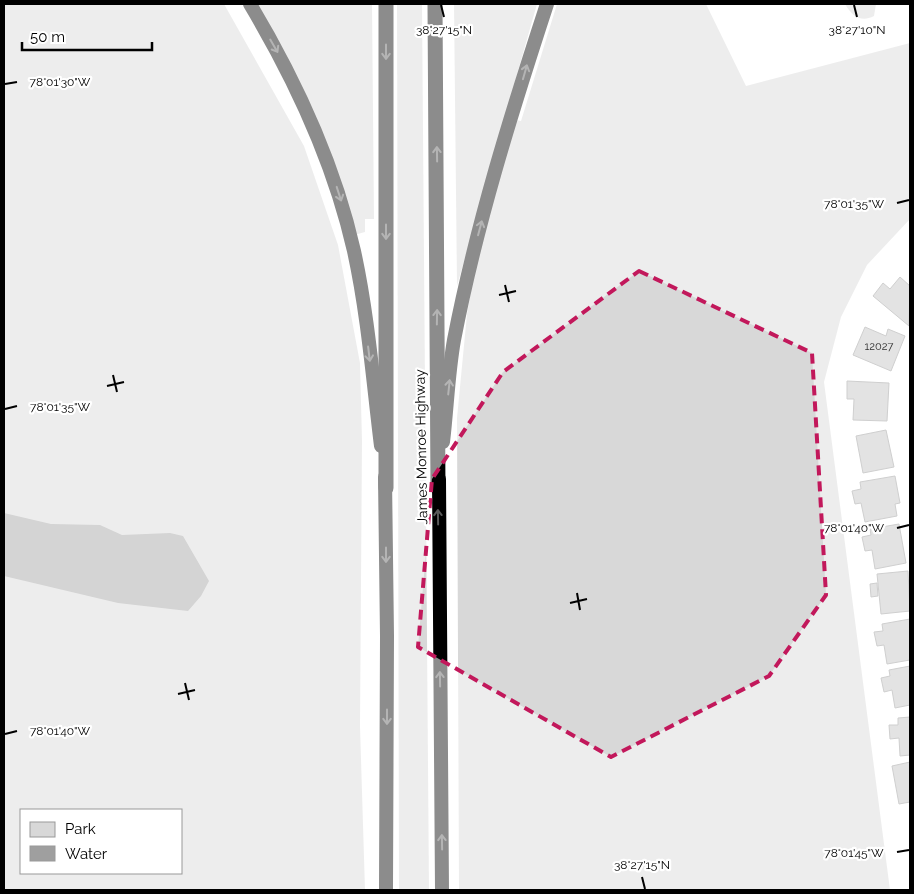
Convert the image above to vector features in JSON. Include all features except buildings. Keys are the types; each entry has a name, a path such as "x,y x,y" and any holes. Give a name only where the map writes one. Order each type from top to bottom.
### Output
{"highway":[{"path":"250,4 276,48 306,107 327,157 343,208 362,295 386,488"},
{"path":"386,4 386,890"},
{"name":"James Monroe Highway","path":"435,4 442,890"},
{"path":"438,488 454,343 468,275 490,191 547,4"}],"highlighted area":[{"path":"639,271 812,353 826,595 769,676 611,757 418,647 432,479 503,372"}],"green space":[{"path":"4,4 224,4 304,146 338,245 360,363 362,441 360,726 365,890 4,890"},
{"path":"254,4 372,4 374,219 365,219 365,232 354,235"},
{"path":"397,4 422,4 429,890 399,890"},
{"path":"454,4 537,4 457,286"},
{"path":"557,4 706,4 746,86 910,43 910,219 867,265 841,317 824,382 890,890 459,890 457,418 467,314 475,267 516,120 521,121"},
{"path":"845,4 876,4 874,16 865,19 857,17"}],"water":[{"path":"4,513 51,524 100,525 122,535 170,533 183,536 209,581 201,596 188,611 118,603 4,576"}]}
